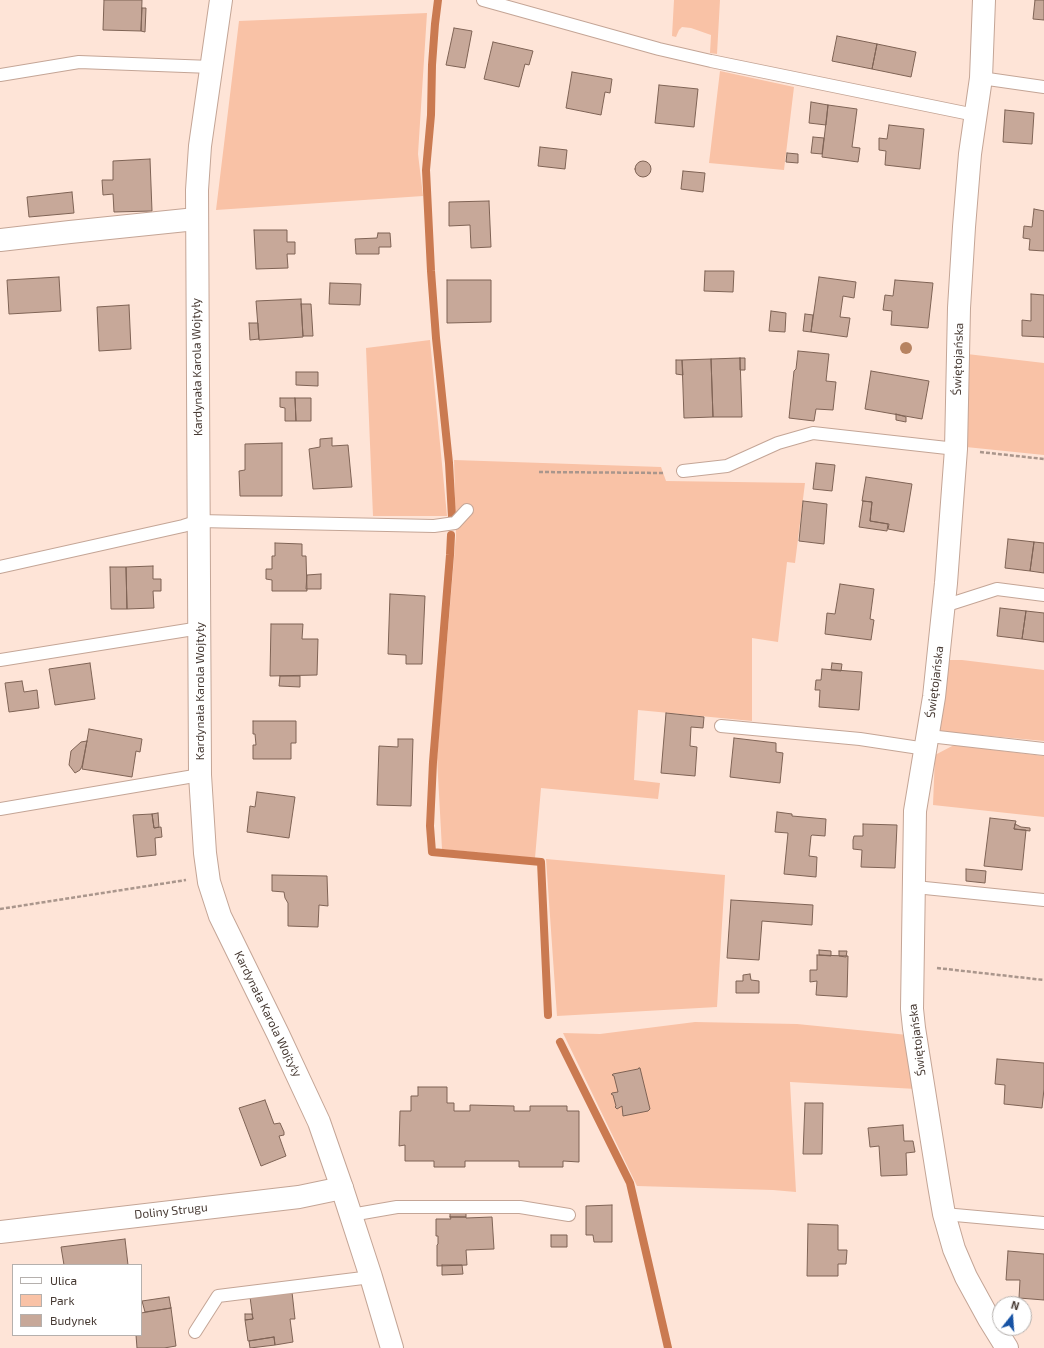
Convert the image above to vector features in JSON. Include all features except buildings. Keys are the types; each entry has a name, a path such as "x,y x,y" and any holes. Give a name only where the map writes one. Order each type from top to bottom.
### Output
{"street":[{"name":"Kardynała Karola Wojtyły","path":"221,0 200,146 196,219 200,775 208,877 220,916 304,1089 318,1122 351,1215 392,1348"},
{"name":"Świętojańska","path":"984,0 980,78 970,154 964,227 959,308 956,449 944,606 934,697 915,811 912,1009 944,1214 954,1249 966,1277 1007,1348"},
{"path":"0,240 196,219"},
{"name":"Doliny Strugu","path":"0,1232 299,1197 342,1188"}],"lane":[{"path":"483,0 659,49 711,61 975,114"},
{"path":"0,75 79,62 211,67"},
{"path":"980,78 1044,87"},
{"path":"683,472 727,466 778,443 813,433 956,449"},
{"path":"0,567 183,526 199,521 434,526 454,523 467,510"},
{"path":"944,606 997,589 1044,595"},
{"path":"0,660 200,628"},
{"path":"721,726 860,739 1044,749"},
{"path":"0,809 200,775"},
{"path":"915,887 1044,900"},
{"path":"351,1215 397,1207 520,1207 569,1215"},
{"path":"944,1214 1044,1223"},
{"path":"195,1332 218,1296 371,1277"}],"path":[{"path":"956,449 1044,458"},
{"path":"539,472 660,474 683,472"},
{"path":"0,910 208,877"},
{"path":"913,965 1044,980"}],"green space":[{"path":"674,0 720,0 717,54 710,53 711,35 691,28 682,27 676,37 672,36"},
{"path":"427,13 418,154 423,196 216,210 239,21"},
{"path":"720,71 794,87 784,170 709,163"},
{"path":"430,340 447,516 373,516 366,348"},
{"path":"967,354 1044,363 1044,455 966,447"},
{"path":"454,460 661,467 666,481 805,483 795,563 787,562 778,642 752,638 752,721 638,710 634,780 660,783 658,799 541,788 535,858 442,849 437,758 456,535"},
{"path":"946,660 962,660 1044,670 1044,741 937,731"},
{"path":"954,745 1044,756 1044,817 933,805 935,755"},
{"path":"546,859 725,875 717,1007 557,1016"},
{"path":"695,1022 797,1024 908,1035 916,1089 790,1082 796,1192 637,1186 563,1033 600,1034"}],"waterway":[{"path":"438,0 432,65 431,115 426,170 436,338 449,463 452,517"},
{"path":"451,535 433,762 430,826 432,852 541,862 548,1015"},
{"path":"560,1042 630,1183 668,1348"}]}
